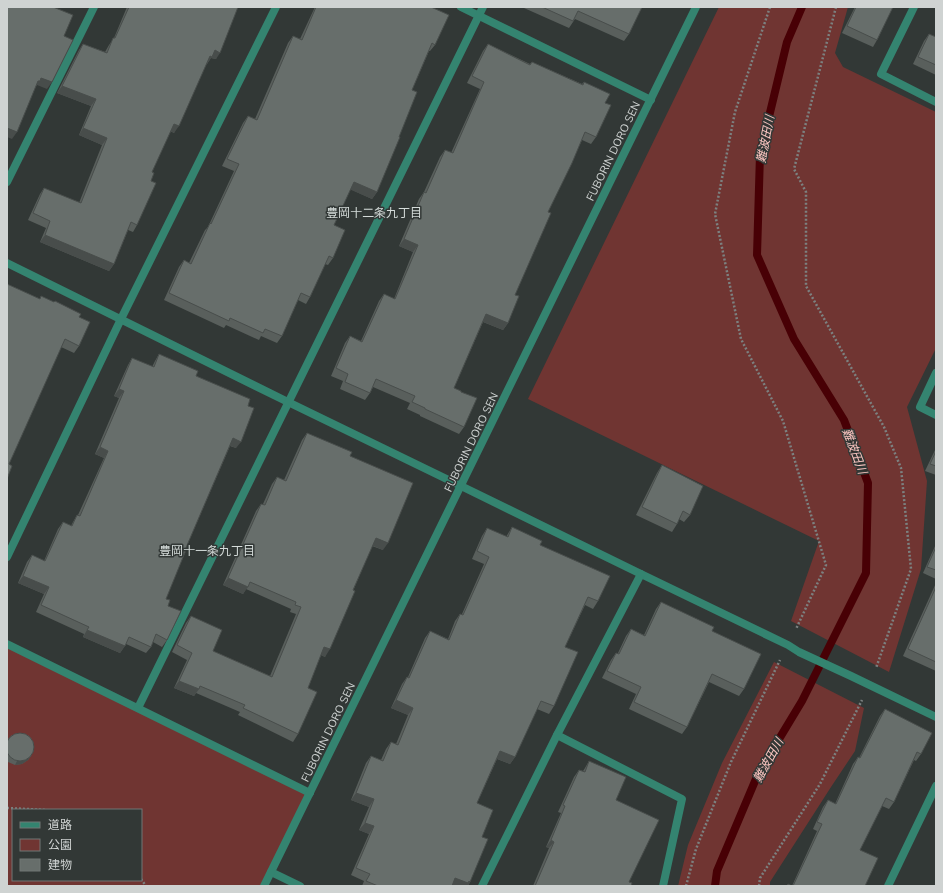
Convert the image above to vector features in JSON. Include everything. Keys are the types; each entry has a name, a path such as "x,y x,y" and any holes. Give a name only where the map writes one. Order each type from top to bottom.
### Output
{"street":[{"path":"7,182 94,7"},
{"path":"7,557 122,319 276,7"},
{"path":"461,7 651,100"},
{"path":"138,708 483,7"},
{"name":"FUBORIN DORO SEN","path":"264,886 696,7"},
{"path":"914,7 881,74 936,102"},
{"path":"7,263 288,402 788,645 799,652 936,717"},
{"path":"936,373 920,407 936,415"},
{"path":"482,886 557,735 641,574"},
{"path":"7,644 310,793"},
{"path":"557,735 682,799 663,886"},
{"path":"888,886 936,786"},
{"path":"271,872 300,886"}],"path":[{"path":"686,886 696,850 731,762 826,565 783,421 742,338 715,214 735,112 770,7"},
{"path":"758,886 760,878 820,784 870,685 911,569 901,468 884,427 806,286 806,192 794,169 836,7"},
{"path":"7,808 27,809"}],"green space":[{"path":"719,7 848,7 835,53 843,67 936,112 936,348 907,407 927,481 921,569 889,672 791,621 819,541 528,399"},
{"path":"7,644 310,793 264,886 7,886"},
{"path":"774,662 864,708 855,751 770,882 770,886 678,886 688,845 722,763"}],"building":[{"path":"7,7 53,7 73,15 64,36 73,40 52,82 41,78 40,81 38,81 17,132 7,128"},
{"path":"129,7 238,7 220,53 215,50 212,57 210,56 179,126 174,124 152,172 154,173 151,181 156,183 137,225 131,222 114,264 45,235 50,221 33,213 44,188 81,203 107,138 83,128 96,99 62,86 83,44 107,53"},
{"path":"316,7 431,7 449,15 435,45 432,43 412,90 417,92 377,192 354,182 334,225 345,230 333,258 329,256 310,297 301,293 282,336 265,329 263,333 230,318 229,321 169,293 184,260 191,264 239,164 227,159 248,116 257,120 293,36 302,40"},
{"path":"542,7 642,7 629,34 578,11 573,21"},
{"path":"856,7 893,7 877,40 847,26"},
{"path":"929,34 936,37 936,65 918,57"},
{"path":"488,44 530,65 532,62 583,85 584,82 610,94 605,103 611,105 596,137 585,132 572,163 548,212 551,213 515,295 519,296 508,323 486,314 454,388 477,398 464,427 412,402 415,396 376,379 370,393 345,382 348,374 336,368 350,336 362,342 384,294 395,299 418,245 404,239 424,192 426,193 445,150 453,153 484,82 472,76"},
{"path":"7,284 40,299 41,296 54,302 55,301 81,314 79,317 90,322 79,346 65,339 9,464 12,466 7,479"},
{"path":"159,354 198,371 196,376 250,399 248,406 254,408 241,442 233,438 185,550 166,599 170,600 168,606 181,611 167,640 156,634 151,647 129,637 125,646 87,630 89,627 41,605 49,587 23,576 32,555 45,561 63,522 72,526 77,515 80,516 108,451 100,447 124,391 119,389 132,358 154,367"},
{"path":"307,433 352,452 350,456 413,483 388,543 376,538 353,590 355,591 330,649 324,647 308,688 317,692 298,734 243,708 245,705 200,686 199,689 179,681 192,653 177,645 191,616 222,630 213,651 272,677 301,607 295,605 296,602 250,582 248,587 228,578 261,504 265,505 277,477 286,481"},
{"path":"936,451 936,466 930,464"},
{"path":"662,465 703,486 690,515 683,511 677,524 642,507"},
{"path":"512,527 542,541 540,545 610,576 598,601 588,597 565,647 578,652 554,706 541,701 515,757 500,751 477,803 493,810 482,837 488,839 470,882 469,881 468,883 455,878 452,886 378,886 366,881 370,874 356,868 374,826 365,823 374,799 356,793 371,756 383,761 391,742 398,745 413,708 396,700 407,677 409,678 430,631 449,640 460,614 463,615 489,557 477,551 487,528 508,537"},
{"path":"936,547 936,570 927,567"},
{"path":"936,587 936,662 908,649"},
{"path":"661,602 714,627 712,631 761,654 744,689 712,674 687,727 634,702 641,687 607,671 616,653 619,654 631,629 645,636"},
{"path":"885,709 932,733 921,754 917,752 894,802 886,798 860,850 878,858 865,886 793,886 822,824 817,822 828,800 836,804 858,757 860,758"},
{"path":"20,733 30,737 34,747 30,757 20,761 10,757 6,747 10,737"},
{"path":"589,761 626,777 616,800 659,820 629,882 632,883 631,886 535,886 554,842 551,840 565,806 563,805 579,770 585,772"}],"waterway":[{"name":"難波田川","path":"715,886 717,871 758,774 802,701 866,573 868,483 844,420 794,339 757,255 760,154 787,42 802,7"}],"district":[{"name":"豊岡十二条九丁目","path":"374,212"},
{"name":"豊岡十一条九丁目","path":"207,550"}]}
